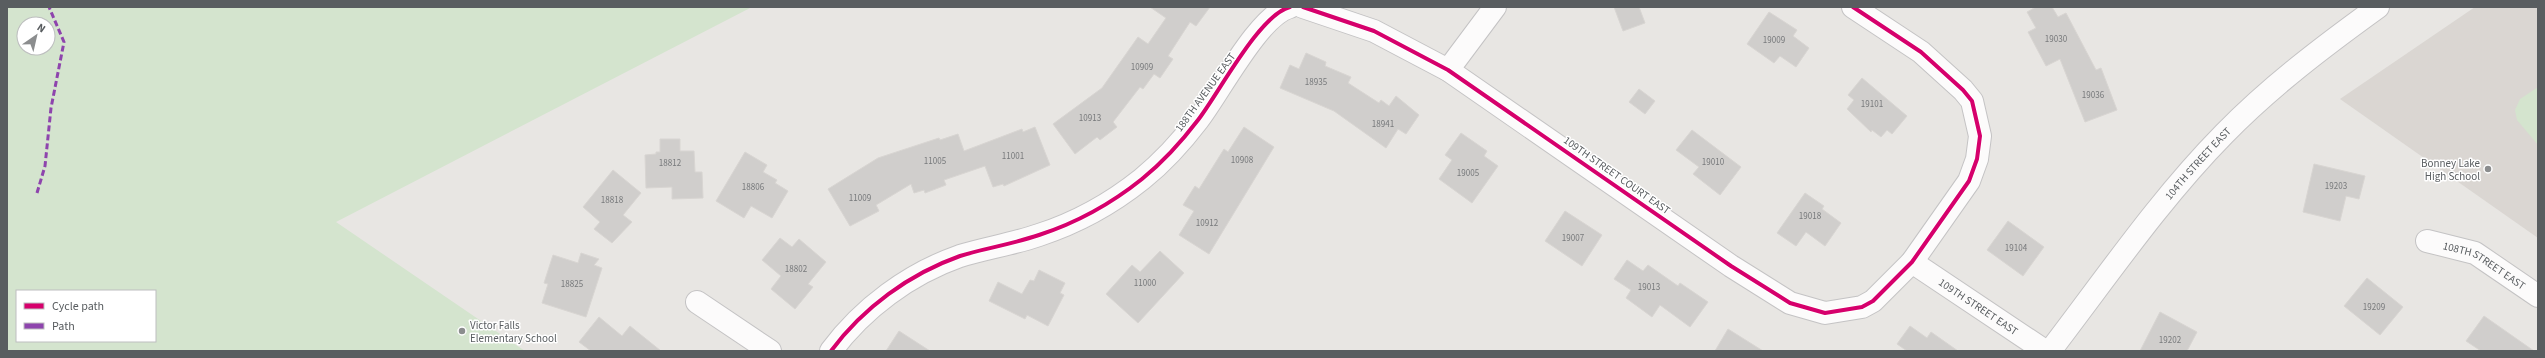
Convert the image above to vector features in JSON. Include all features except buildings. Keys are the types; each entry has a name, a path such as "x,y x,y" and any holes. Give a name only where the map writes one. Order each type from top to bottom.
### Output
{"street":[{"name":"109TH STREET COURT EAST","path":"1303,7 1374,31 1448,70 1731,266 1790,303 1825,313 1862,307 1873,301 1887,289 1912,262 1968,181 1977,159 1980,136 1972,101 1963,90 1920,52 1853,7"},
{"path":"1448,70 1495,7"},
{"name":"104TH STREET EAST","path":"2050,351 2176,186 2223,135 2290,72 2378,7"},
{"name":"188TH AVENUE EAST","path":"831,351 868,310 894,290 926,271 960,256 1040,235 1072,222 1109,202 1142,178 1172,151 1198,120 1257,33 1284,8"},
{"name":"108TH STREET EAST","path":"2427,241 2476,253 2538,296"},
{"name":"109TH STREET EAST","path":"1912,262 2045,351"},
{"path":"698,302 770,351"}],"shaded area":[{"name":"Bonney Lake High School","path":"2475,7 2538,7 2538,238 2340,99"}],"green space":[{"path":"7,7 752,7 336,222 525,351 7,351"},
{"path":"2538,87 2538,145 2517,120 2515,110 2520,99"}],"marked path":[{"path":"37,193 45,166 51,108 64,42 49,7"}],"cycle path":[{"path":"831,351 857,321 872,307 888,294 923,272 960,256 1019,241 1066,225 1093,212 1130,188 1157,166 1172,151 1207,108 1240,56 1253,39 1278,13 1290,7"},
{"path":"1303,7 1374,31 1448,70 1731,266 1790,303 1825,313 1862,307 1873,301 1912,262 1969,181 1977,159 1980,136 1972,101 1963,90 1921,52 1853,7"}],"place":[{"name":"Bonney Lake High School","path":"2488,169"},
{"name":"Victor Falls Elementary School","path":"462,331"}]}
